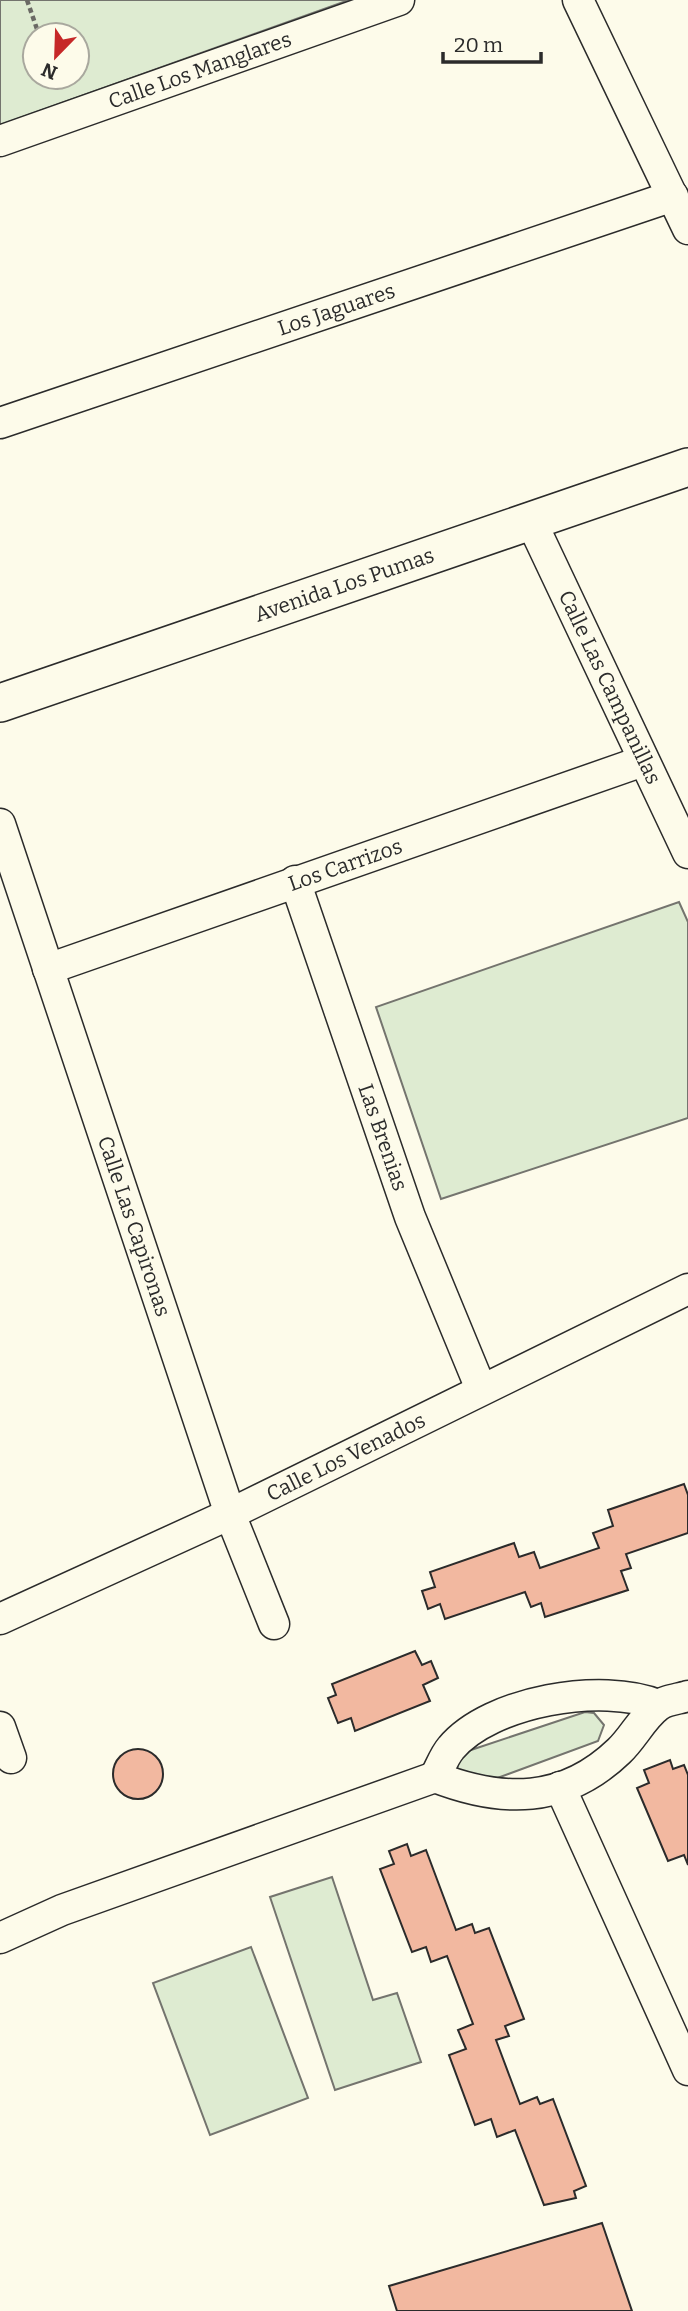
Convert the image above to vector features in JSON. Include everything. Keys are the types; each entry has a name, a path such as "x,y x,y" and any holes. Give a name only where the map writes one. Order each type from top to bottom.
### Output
{"street":[{"name":"Calle Los Manglares","path":"0,141 399,0"},
{"path":"578,0 688,229"},
{"name":"Los Jaguares","path":"0,423 673,196"},
{"name":"Avenida Los Pumas","path":"0,703 688,467"},
{"name":"Calle Las Campanillas","path":"531,521 688,853"},
{"name":"Los Carrizos","path":"48,968 643,761"},
{"name":"Calle Las Capironas","path":"0,824 230,1514 274,1625"},
{"name":"Las Brenias","path":"295,881 411,1217 481,1389"},
{"name":"Calle Los Venados","path":"0,1619 230,1514 688,1289"},
{"path":"435,1777 451,1748 476,1730 531,1704 601,1693 636,1696 658,1705"},
{"path":"0,1938 62,1910 435,1777 490,1794 514,1796 561,1787 582,1778 611,1758 658,1705 688,1696"},
{"path":"0,1727 11,1758"},
{"path":"561,1787 688,2070"}],"path":[{"path":"27,0 35,21"}],"green space":[{"path":"0,0 349,0 0,125"},
{"path":"679,902 688,922 688,1118 441,1199 376,1007"},
{"path":"585,1712 594,1713 604,1725 598,1741 481,1784 457,1774 458,1760 468,1751"},
{"path":"332,1877 373,2000 397,1993 421,2062 335,2090 270,1897"},
{"path":"251,1947 308,2098 210,2135 153,1983"}],"building":[{"path":"684,1484 688,1495 688,1533 626,1554 631,1568 621,1571 628,1590 545,1617 541,1603 531,1607 525,1592 445,1619 440,1604 428,1609 422,1591 435,1587 430,1572 514,1543 519,1557 534,1552 540,1568 599,1548 593,1533 613,1526 608,1510"},
{"path":"415,1651 422,1665 431,1661 438,1678 423,1685 430,1701 355,1731 351,1718 338,1723 328,1698 336,1695 332,1684"},
{"path":"138,1749 156,1756 163,1774 156,1792 138,1799 120,1792 113,1774 120,1756"},
{"path":"670,1760 673,1769 684,1765 688,1775 688,1865 684,1855 668,1861 637,1788 649,1783 644,1770"},
{"path":"407,1844 411,1856 426,1850 456,1930 472,1924 475,1933 489,1928 524,2019 505,2026 509,2036 496,2040 520,2104 537,2097 540,2104 553,2099 586,2186 574,2191 576,2198 544,2205 515,2130 497,2137 491,2119 475,2125 449,2055 466,2049 458,2030 473,2024 447,1956 431,1962 426,1947 412,1952 380,1869 394,1864 389,1851"},
{"path":"602,2223 632,2311 397,2311 389,2286"}]}
